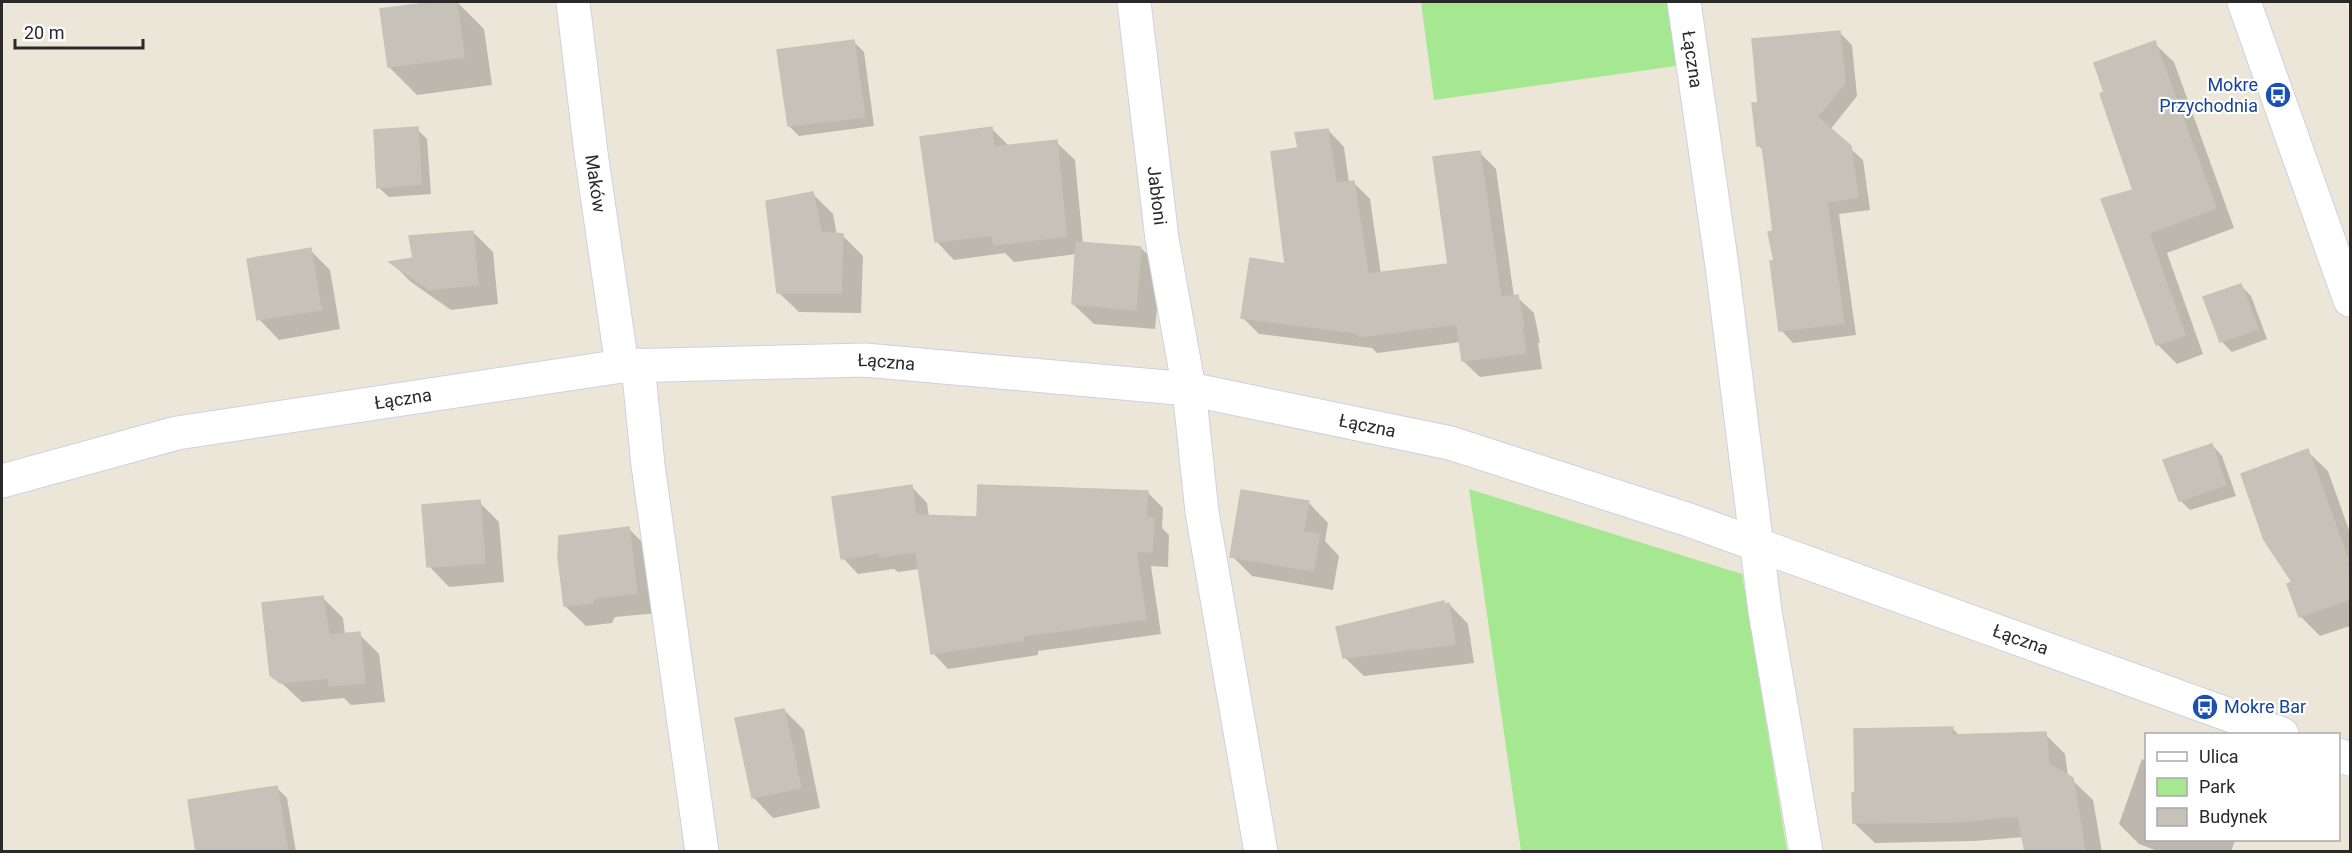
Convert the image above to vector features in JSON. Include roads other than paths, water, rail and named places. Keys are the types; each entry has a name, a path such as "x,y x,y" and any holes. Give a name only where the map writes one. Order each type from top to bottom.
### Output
{"street":[{"name":"Maków","path":"573,2 591,153 648,465 702,852"},
{"name":"Jabłoni","path":"1134,2 1162,238 1189,389 1202,512 1261,852"},
{"name":"Łączna","path":"1684,2 1722,266 1765,611 1806,852"},
{"path":"2244,2 2345,265 2350,300"},
{"name":"Łączna","path":"2,481 177,433 630,365 865,360 1189,389 1450,443 1689,520 2276,733"}],"place":[{"name":"Mokre Przychodnia","path":"2278,95"},
{"name":"Mokre Bar","path":"2205,707"}]}
